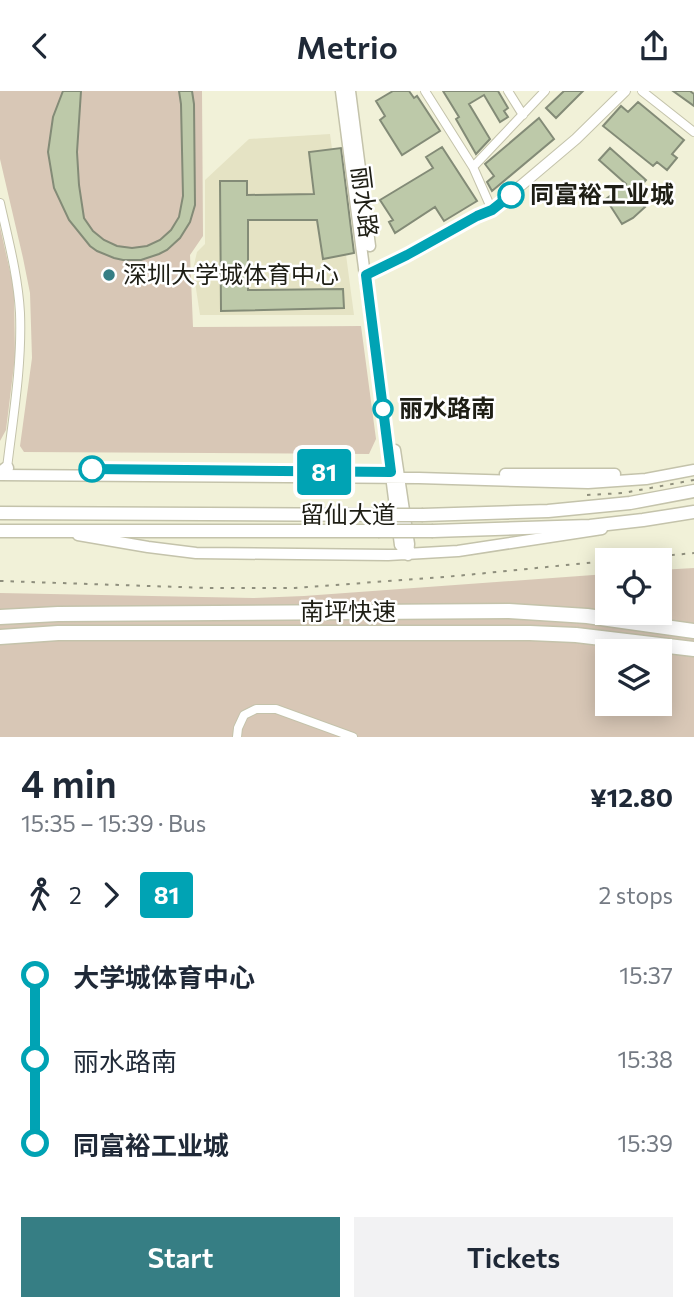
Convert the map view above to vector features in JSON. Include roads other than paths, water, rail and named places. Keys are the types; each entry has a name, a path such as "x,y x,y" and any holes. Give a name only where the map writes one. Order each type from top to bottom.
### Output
{"highway":[{"name":"南坪快速","path":"0,617 58,614 509,611 587,616 694,631"},
{"name":"南坪快速","path":"0,637 58,633 530,633 588,636 694,649"}],"main road":[{"name":"丽水路","path":"341,91 369,274 395,475 400,545 408,555"},
{"name":"丽水路","path":"350,91 369,274"},
{"path":"395,475 605,475 640,473 694,464"},
{"path":"2,471 395,475 588,483 646,479 694,470"},
{"name":"留仙大道","path":"0,513 422,515 561,510 630,503 694,491"},
{"name":"留仙大道","path":"0,531 432,531 551,528 643,520 694,512"},
{"path":"41,531 196,553 408,555 451,552 578,534 643,520"}],"street":[{"path":"425,91 474,167 492,210"},
{"path":"508,91 523,115"},
{"path":"474,167 545,91"},
{"path":"369,274 492,210 576,139 625,91"},
{"path":"642,91 694,132"},
{"path":"0,203 20,311 20,345 2,471"},
{"path":"237,737 244,715 256,709 276,709 353,737"}],"railway":[{"path":"587,495 623,493 694,480"},
{"path":"672,555 694,553"},
{"path":"0,581 295,588 595,562"}],"place":[{"name":"同富裕工业城","path":"511,195"},
{"name":"深圳大学城体育中心","path":"109,275"},
{"name":"丽水路南","path":"383,409"}]}
